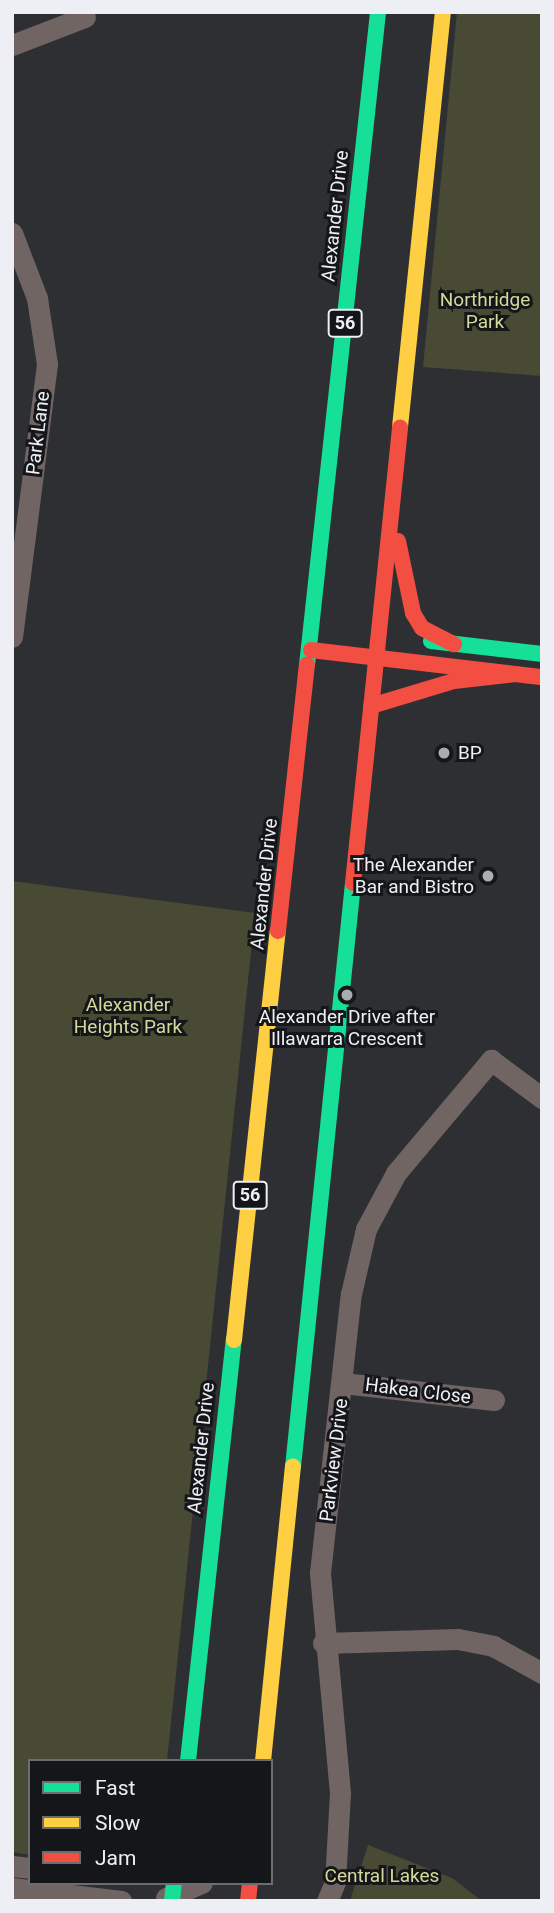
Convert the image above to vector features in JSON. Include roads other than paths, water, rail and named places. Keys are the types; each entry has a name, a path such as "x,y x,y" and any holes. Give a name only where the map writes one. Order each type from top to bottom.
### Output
{"main road":[{"name":"Alexander Drive","path":"188,1759 312,650 320,629 378,12"},
{"path":"263,1759 376,656 371,635 391,504 443,12"},
{"path":"391,504 413,613 422,628 454,643"},
{"path":"371,635 542,654"},
{"path":"312,650 542,677"},
{"path":"371,706 433,685 516,674"}],"street":[{"path":"12,45 85,18"},
{"name":"Park Lane","path":"12,233 37,298 47,364 12,637"},
{"name":"Parkview Drive","path":"327,1901 335,1882 340,1793 323,1643 320,1573 351,1294 366,1229 396,1173 491,1060 542,1098"},
{"name":"Hakea Close","path":"343,1383 494,1400"},
{"path":"323,1643 458,1639 493,1646 542,1673"},
{"path":"171,1894 196,1885"},
{"path":"12,1888 121,1901"}],"place":[{"name":"BP","path":"444,753"},
{"name":"The Alexander Bar and Bistro","path":"488,876"},
{"name":"Alexander Drive after Illawarra Crescent","path":"347,995"}],"park label":[{"name":"Northridge Park","path":"485,311"},
{"name":"Alexander Heights Park","path":"128,1016"},
{"name":"Central Lakes","path":"382,1876"}]}
